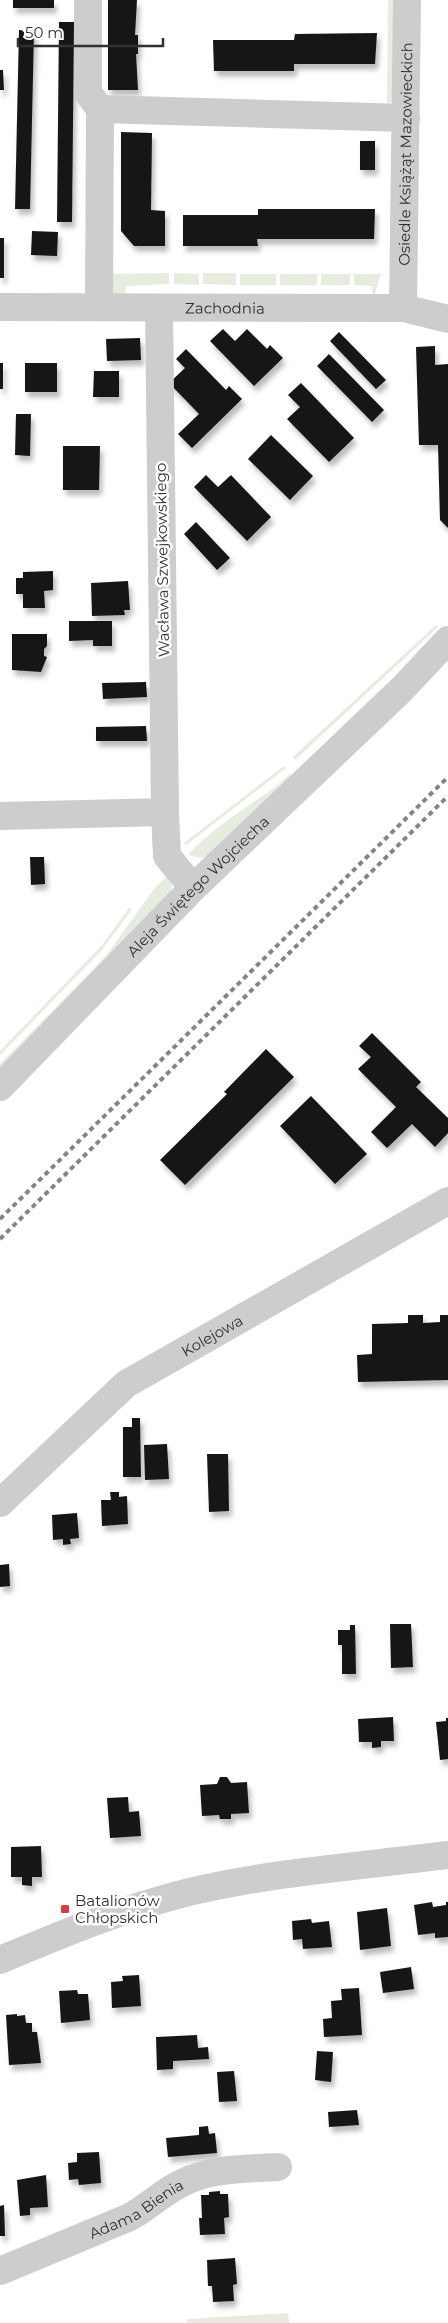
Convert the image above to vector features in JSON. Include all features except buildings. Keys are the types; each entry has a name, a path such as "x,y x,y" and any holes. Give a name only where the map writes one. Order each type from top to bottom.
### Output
{"street":[{"path":"88,0 88,93 100,109 99,307"},
{"name":"Osiedle Książąt Mazowieckich","path":"403,308 407,0"},
{"path":"100,109 406,118"},
{"name":"Zachodnia","path":"0,307 403,308 448,319"},
{"name":"Wacława Szwejkowskiego","path":"159,308 164,812 167,856 193,888"},
{"name":"Aleja Świętego Wojciecha","path":"0,1087 193,888 402,690 448,640"},
{"name":"Aleja Świętego Wojciecha","path":"402,690 448,658"},
{"path":"0,816 164,812"},
{"name":"Kolejowa","path":"0,1503 126,1384 448,1201"},
{"path":"0,1960 76,1928 188,1892 249,1880 448,1855"},
{"name":"Adama Bienia","path":"0,2271 130,2217 146,2209 181,2183 196,2177 228,2170 278,2167"}],"shaded area":[{"path":"388,0 397,0 393,101 387,105"},
{"path":"169,273 169,284 126,286 125,299 113,298 106,274"},
{"path":"174,273 199,274 199,285 174,284"},
{"path":"203,273 236,273 236,285 203,284"},
{"path":"240,274 276,274 276,285 240,285"},
{"path":"280,274 317,274 317,285 280,285"},
{"path":"321,274 350,274 350,285 321,285"},
{"path":"354,274 381,274 373,299 372,286 354,285"},
{"path":"436,625 438,627 295,760 293,757"},
{"path":"284,766 286,768 186,845 184,843"},
{"path":"291,773 292,777 209,856 200,858 188,855 212,832 279,784"},
{"path":"168,875 171,881 171,892 0,1071 0,1064 105,957 154,889"},
{"path":"129,908 132,910 101,951 0,1055 0,1051 102,945"},
{"path":"288,2313 289,2323 187,2323 187,2319"}],"railway":[{"path":"0,1219 448,777"},
{"path":"0,1239 448,796"}],"place":[{"name":"Batalionów Chłopskich","path":"65,1909"}]}
